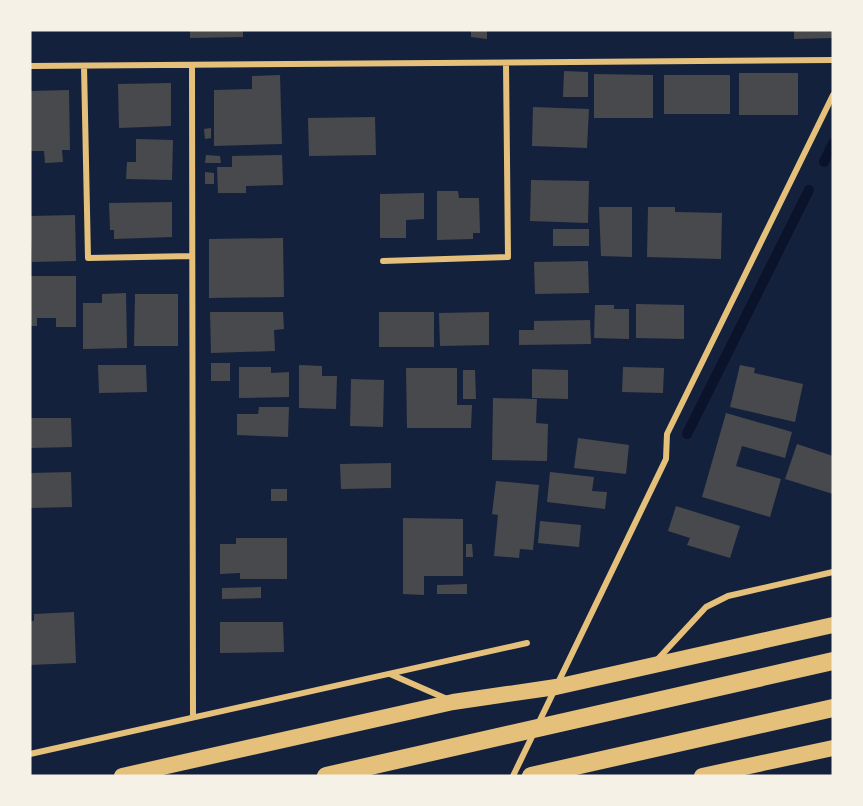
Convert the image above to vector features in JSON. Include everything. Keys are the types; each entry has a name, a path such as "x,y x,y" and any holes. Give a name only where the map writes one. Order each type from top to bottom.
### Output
{"highway":[{"path":"122,776 453,702 556,687 833,625"},
{"path":"326,776 833,661"},
{"path":"531,776 833,708"},
{"path":"702,776 833,748"}],"street":[{"path":"30,66 833,60"},
{"path":"383,261 508,257 506,63"},
{"path":"192,65 193,717"},
{"path":"84,66 88,258 192,256"},
{"path":"513,776 666,459 667,434 833,95"},
{"path":"652,665 706,607 728,596 833,572"},
{"path":"30,754 527,643"},
{"path":"390,674 453,702"}],"building":[{"path":"190,30 243,30 243,37 190,38"},
{"path":"471,30 487,30 487,39 471,37"},
{"path":"794,30 833,30 833,38 794,39"},
{"path":"564,71 588,72 588,97 563,97"},
{"path":"739,73 798,73 798,115 739,115"},
{"path":"594,74 653,75 653,118 594,118"},
{"path":"280,75 282,144 214,146 214,90 252,89 252,76"},
{"path":"664,75 730,75 730,114 664,114"},
{"path":"171,83 171,126 119,128 118,84"},
{"path":"69,90 70,150 62,150 63,162 45,163 44,151 30,151 30,91"},
{"path":"533,107 589,109 587,148 532,146"},
{"path":"375,117 376,155 309,156 308,118"},
{"path":"211,128 211,138 205,139 204,129"},
{"path":"136,139 173,140 172,180 126,179 127,162 136,162"},
{"path":"206,155 220,156 221,163 205,163"},
{"path":"282,155 283,185 246,186 246,193 218,193 217,167 232,167 232,156"},
{"path":"205,172 214,173 214,184 205,184"},
{"path":"531,180 589,181 588,223 530,221"},
{"path":"437,191 458,191 459,198 479,198 480,233 473,233 473,239 437,240"},
{"path":"424,193 424,219 406,220 406,238 380,238 380,194"},
{"path":"172,202 172,237 114,239 114,230 110,230 109,203"},
{"path":"599,207 632,207 632,257 601,256"},
{"path":"648,207 675,207 675,212 722,213 721,259 647,257"},
{"path":"75,215 76,261 32,262 30,216"},
{"path":"553,229 589,229 589,246 553,246"},
{"path":"283,238 284,297 209,298 209,239"},
{"path":"588,261 589,293 535,294 534,262"},
{"path":"30,276 76,276 76,327 56,327 56,318 37,318 37,326 30,326"},
{"path":"126,293 127,348 83,349 83,303 102,303 102,294"},
{"path":"135,294 178,294 178,346 134,346"},
{"path":"636,304 684,305 684,339 636,338"},
{"path":"595,305 614,305 614,309 629,309 629,339 594,338"},
{"path":"210,312 283,312 284,329 274,330 275,351 211,353"},
{"path":"379,312 434,312 434,347 379,347"},
{"path":"489,312 489,345 440,346 439,313"},
{"path":"590,320 591,344 519,345 519,330 534,330 534,321"},
{"path":"211,363 230,363 230,381 211,381"},
{"path":"98,365 146,365 147,392 99,393"},
{"path":"299,365 322,366 322,376 337,376 336,409 299,408"},
{"path":"740,365 755,368 754,373 803,384 795,422 730,407"},
{"path":"239,367 271,367 271,373 289,372 289,397 239,398"},
{"path":"623,367 664,368 663,393 622,392"},
{"path":"406,368 457,368 457,405 472,405 471,428 407,428"},
{"path":"532,369 568,370 568,399 532,398"},
{"path":"463,370 475,370 476,399 463,399"},
{"path":"351,379 384,380 383,427 350,426"},
{"path":"493,398 537,399 536,423 548,424 547,461 492,460"},
{"path":"259,407 289,407 288,437 237,435 237,414 258,414"},
{"path":"726,413 792,432 785,458 742,446 736,466 781,479 770,517 702,497"},
{"path":"30,418 71,418 72,447 30,448"},
{"path":"578,438 629,445 626,474 574,468"},
{"path":"797,444 833,456 833,494 785,479"},
{"path":"391,463 391,488 341,489 340,464"},
{"path":"71,472 72,507 30,508 30,473"},
{"path":"550,472 594,477 592,491 607,492 605,509 547,502"},
{"path":"496,481 539,485 533,550 520,549 519,558 494,556 498,515 492,514"},
{"path":"271,489 287,489 287,501 271,501"},
{"path":"676,506 740,526 730,558 687,545 690,538 668,531"},
{"path":"403,518 463,519 463,576 424,576 424,595 403,594"},
{"path":"540,521 581,525 579,547 538,543"},
{"path":"236,538 287,538 287,579 240,579 240,573 220,574 220,544 236,544"},
{"path":"466,544 472,544 473,557 466,557"},
{"path":"467,584 467,594 437,594 437,585"},
{"path":"261,587 261,598 222,599 222,588"},
{"path":"74,612 76,663 30,665 30,621 34,621 34,614"},
{"path":"220,622 283,622 284,652 220,653"}],"waterway":[{"path":"824,162 833,143"},
{"path":"687,434 809,190"}]}
